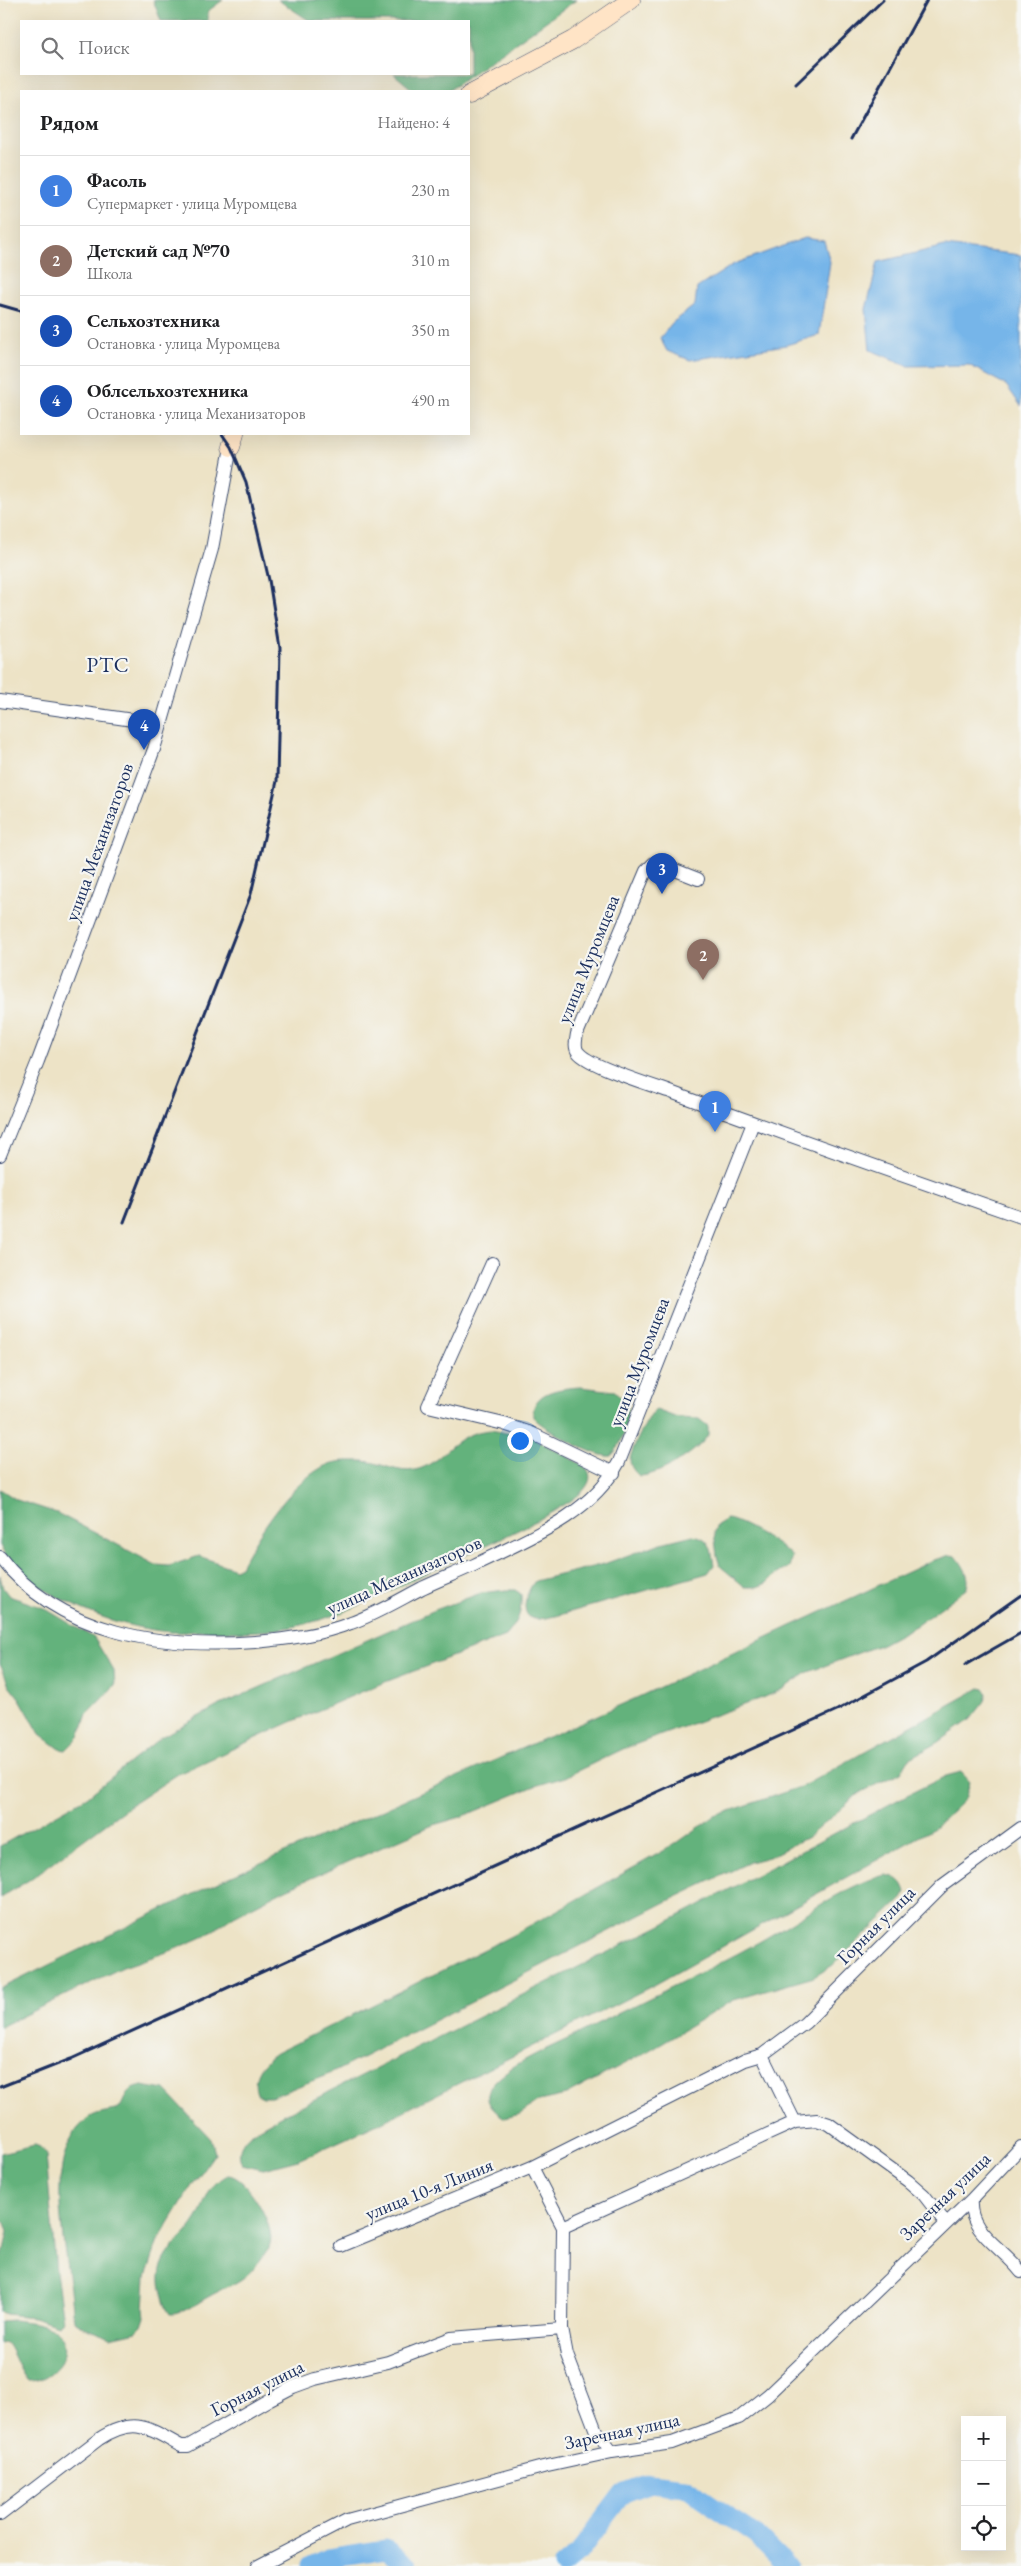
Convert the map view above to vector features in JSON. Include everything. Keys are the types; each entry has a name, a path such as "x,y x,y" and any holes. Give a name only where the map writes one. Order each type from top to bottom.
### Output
{"street":[{"path":"470,93 573,40 631,0"},
{"name":"улица Механизаторов","path":"0,1155 41,1052 161,724 212,549 233,440"},
{"path":"0,701 161,724"},
{"name":"улица Муромцева","path":"698,879 660,864 650,866 630,906 575,1044 577,1052 592,1061 753,1123 1021,1217"},
{"name":"улица Муромцева","path":"614,1473 753,1123"},
{"path":"492,1263 428,1406 504,1424 531,1433 614,1473"},
{"name":"улица Механизаторов","path":"0,1557 15,1576 42,1597 90,1622 117,1632 173,1643 234,1643 273,1640 311,1634 351,1623 514,1545 557,1522 590,1500 614,1473"},
{"name":"Горная улица","path":"532,2167 745,2060 762,2055 805,2023 943,1885 1021,1828"},
{"path":"762,2055 795,2122"},
{"path":"563,2227 795,2122 817,2120 829,2124 908,2180 924,2195 945,2222"},
{"name":"Заречная улица","path":"258,2566 347,2520 543,2467 612,2452 672,2443 739,2418 781,2382 970,2200 1021,2147"},
{"path":"532,2167 563,2227 562,2329 567,2355 596,2431 612,2452"},
{"name":"улица 10-я Линия","path":"340,2246 532,2167"},
{"path":"970,2200 970,2211 979,2230 1011,2258 1021,2272"},
{"name":"Горная улица","path":"0,2515 99,2439 116,2430 143,2426 159,2432 181,2446 188,2446 270,2399 315,2379 388,2362 451,2338 562,2329"}],"green space":[{"path":"153,0 223,0 208,11 208,20 161,20"},
{"path":"278,0 576,0 449,90 413,90 395,75 470,75 470,20 308,20"},
{"path":"581,1387 615,1391 627,1404 627,1417 622,1439 611,1456 594,1453 570,1442 533,1417 537,1401 542,1396 556,1390"},
{"path":"656,1410 678,1418 699,1419 708,1426 708,1435 696,1449 667,1468 639,1476 634,1471 630,1459 641,1433"},
{"path":"491,1430 533,1438 583,1465 588,1470 590,1476 587,1486 569,1502 521,1529 356,1607 305,1624 281,1629 245,1632 175,1632 134,1626 98,1616 48,1591 14,1565 0,1545 0,1489 17,1500 57,1513 156,1565 169,1566 199,1556 235,1569 241,1566 257,1538 278,1508 303,1481 316,1471 329,1464 342,1461 363,1461 396,1469 415,1470 433,1462 456,1442 465,1437 477,1432"},
{"path":"727,1519 751,1529 781,1547 792,1557 789,1567 774,1576 767,1583 757,1587 745,1587 720,1566 717,1556 714,1532 717,1525"},
{"path":"693,1535 707,1541 711,1549 714,1565 708,1573 556,1616 537,1619 527,1615 526,1600 535,1581 604,1564 661,1543"},
{"path":"950,1555 956,1556 966,1572 968,1585 966,1589 917,1625 882,1644 806,1673 783,1689 765,1697 623,1749 565,1777 535,1786 461,1817 433,1825 286,1889 234,1916 205,1936 173,1950 123,1967 0,2027 0,1989 214,1884 634,1699 931,1561"},
{"path":"0,1575 3,1588 9,1596 44,1608 94,1638 114,1671 115,1685 87,1714 79,1737 66,1750 60,1749 40,1734 20,1699 9,1685 0,1664"},
{"path":"515,1590 521,1594 521,1601 518,1617 506,1636 380,1684 178,1774 128,1807 29,1880 0,1898 0,1846 87,1797 161,1737 218,1706 435,1610 481,1593"},
{"path":"980,1688 985,1689 987,1694 985,1701 970,1720 939,1742 909,1759 901,1772 858,1794 808,1837 769,1857 750,1862 666,1902 332,2073 271,2097 263,2097 257,2094 255,2087 256,2076 266,2061 276,2053 511,1936 674,1845 715,1816 803,1786"},
{"path":"961,1772 970,1782 965,1799 936,1827 656,1984 380,2123 298,2160 263,2169 242,2164 241,2147 245,2140 259,2128 660,1926 905,1796 946,1776"},
{"path":"886,1875 896,1878 903,1885 906,1892 902,1899 833,1965 814,1977 734,2000 648,2051 566,2095 539,2101 520,2114 505,2118 491,2106 488,2098 490,2088 505,2072 516,2065 759,1942 839,1894 872,1879"},
{"path":"142,2086 165,2090 211,2139 215,2153 193,2184 158,2241 146,2277 145,2317 142,2326 137,2331 111,2337 76,2322 72,2312 60,2209 60,2182 64,2156 73,2135 92,2116 119,2109 126,2094 131,2089"},
{"path":"35,2145 40,2147 46,2155 56,2272 63,2321 58,2325 33,2317 0,2312 0,2267 8,2232 5,2223 0,2219 0,2153"},
{"path":"227,2175 235,2177 243,2183 258,2203 269,2226 271,2236 269,2246 256,2265 244,2277 185,2311 170,2314 164,2301 160,2281 164,2261 195,2221 215,2184"},
{"path":"14,2320 47,2326 56,2331 62,2339 65,2347 64,2355 60,2363 46,2376 28,2381 8,2345 5,2342 0,2343 0,2321"}],"water":[{"path":"805,238 824,241 830,262 819,335 786,345 690,360 667,351 660,338 672,323 695,305 697,288 734,264"},
{"path":"945,246 1021,255 1021,406 1006,385 969,365 909,366 870,350 866,309 878,262"}],"waterway":[{"path":"562,2566 579,2552 623,2493 650,2483 685,2487 755,2534 787,2566"},
{"path":"312,2566 328,2558 386,2549 408,2566"}],"railway":[{"path":"796,84 883,0"},
{"path":"851,139 927,0"},
{"path":"0,305 20,311"},
{"path":"124,1222 251,894 277,781 280,648 269,580 246,482 231,447 223,435"},
{"path":"0,2087 71,2059 837,1710 926,1662 1021,1595"},
{"path":"965,1665 1021,1633"}],"place":[{"name":"Облсельхозтехника","path":"144,750"},
{"name":"Сельхозтехника","path":"662,894"},
{"name":"Детский сад №70","path":"703,980"},
{"name":"Фасоль","path":"715,1132"}],"district":[{"name":"РТС","path":"108,664"}]}
